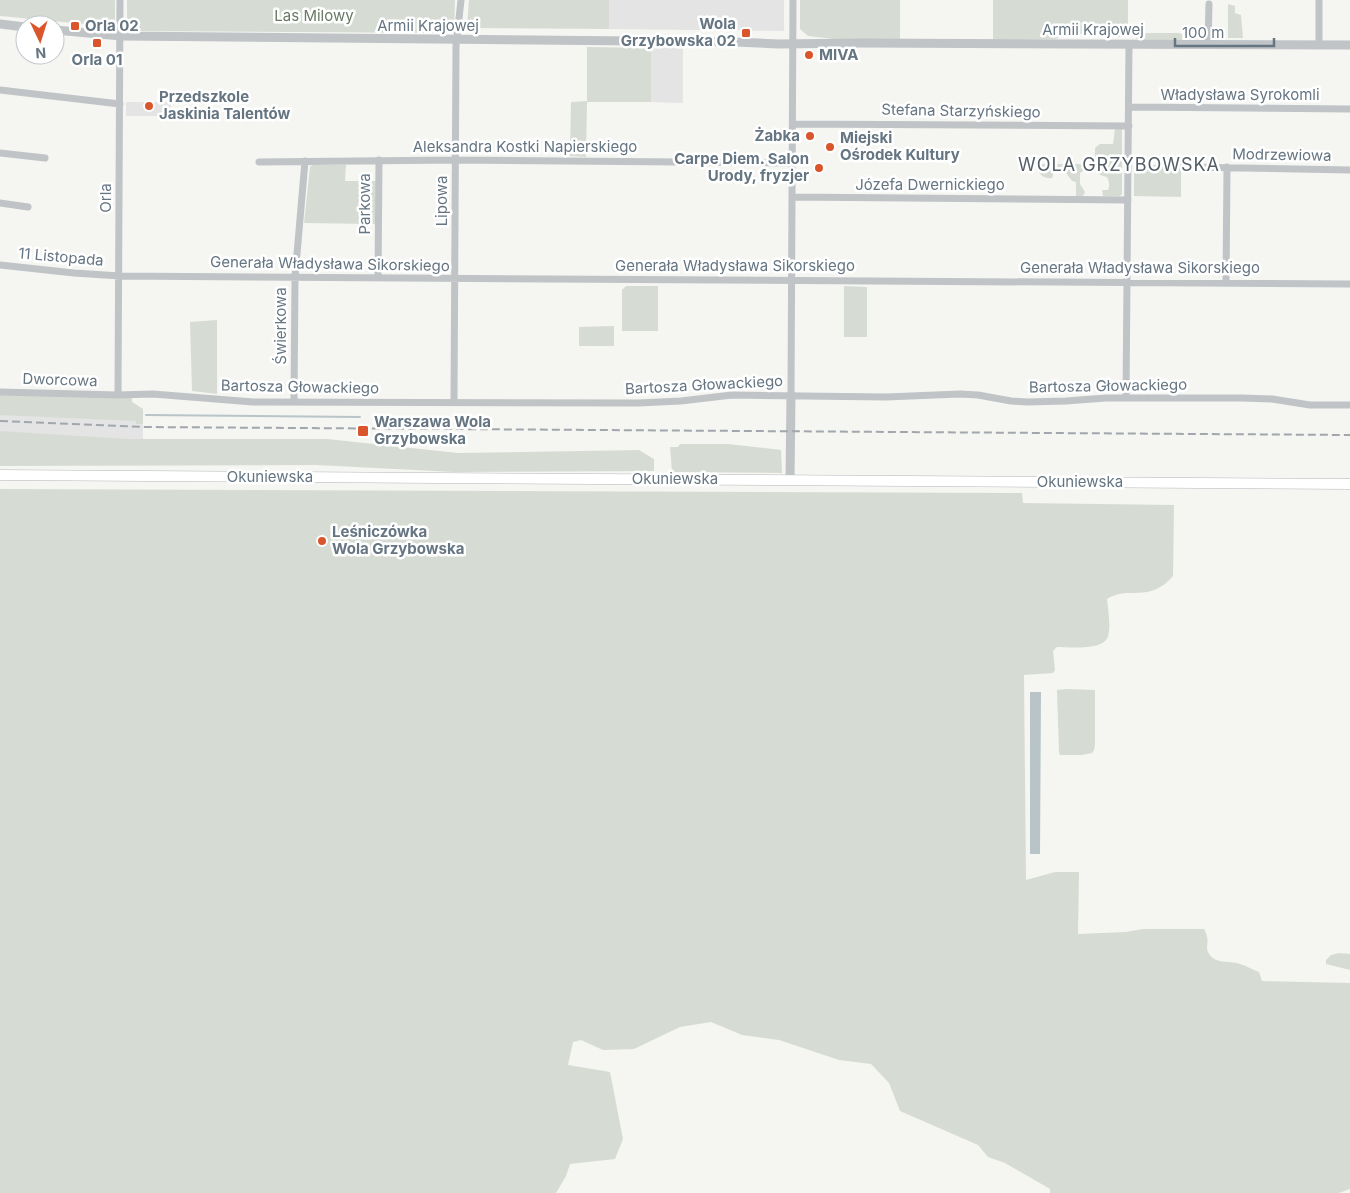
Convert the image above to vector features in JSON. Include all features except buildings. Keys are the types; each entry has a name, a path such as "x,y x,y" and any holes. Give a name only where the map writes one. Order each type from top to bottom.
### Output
{"main road":[{"name":"Okuniewska","path":"0,475 1350,484"}],"street":[{"name":"Orla","path":"118,395 120,0"},
{"name":"Lipowa","path":"454,402 457,40 461,0"},
{"path":"790,480 793,0"},
{"path":"1319,0 1319,45"},
{"path":"1208,45 1209,4"},
{"path":"0,24 15,26"},
{"name":"Armii Krajowej","path":"65,31 121,36 457,40 793,42 818,39 836,43 1350,46"},
{"path":"1126,397 1128,44"},
{"path":"0,90 120,104"},
{"name":"Władysława Syrokomli","path":"1129,107 1350,109"},
{"name":"Stefana Starzyńskiego","path":"793,124 1129,126"},
{"path":"0,153 45,158"},
{"name":"Parkowa","path":"378,278 379,160"},
{"name":"Aleksandra Kostki Napierskiego","path":"259,162 456,160 792,163"},
{"name":"Świerkowa","path":"294,401 295,277 305,162"},
{"name":"Modrzewiowa","path":"1183,167 1350,170"},
{"path":"1226,282 1227,167"},
{"name":"Józefa Dwernickiego","path":"792,197 1128,200"},
{"path":"0,203 28,207"},
{"name":"11 Listopada","path":"0,265 120,276"},
{"name":"Generała Władysława Sikorskiego","path":"120,276 1350,284"},
{"name":"Dworcowa","path":"0,392 118,395"},
{"name":"Bartosza Głowackiego","path":"118,395 161,394 236,402 527,404 638,403 681,401 732,395 886,397 969,395 1026,402 1126,397 1257,398 1310,405 1350,405"}],"shaded area":[{"path":"609,0 784,0 784,31 609,29"},
{"path":"651,48 683,48 683,103 651,102"},
{"name":"Przedszkole Jaskinia Talentów","path":"126,102 171,102 171,116 126,116"},
{"path":"0,395 132,397 132,402 143,409 143,465 0,462"},
{"path":"1030,692 1041,692 1040,854 1030,854"}],"green space":[{"path":"0,0 115,0 115,27 65,22 65,15 15,15 15,17 0,16"},
{"name":"Las Milowy","path":"127,0 455,0 454,33 136,31 127,26"},
{"path":"469,0 609,0 609,29 467,28"},
{"path":"800,0 900,0 900,39 834,39 808,36 800,29"},
{"path":"993,0 1128,0 1128,37 1096,37 1090,34 1066,34 1056,39 993,40"},
{"path":"1228,4 1235,6 1235,13 1241,15 1243,38 1228,38"},
{"path":"1136,28 1141,33 1182,33 1182,40 1138,40 1136,38"},
{"path":"587,47 651,48 651,102 587,102 586,157 570,156 571,102 587,101"},
{"path":"1115,128 1122,129 1122,194 1120,196 1103,196 1102,190 1108,190 1109,188 1108,180 1107,177 1100,175 1096,171 1085,170 1080,173 1080,184 1085,192 1083,196 1076,196 1076,182 1072,181 1066,173 1054,171 1052,178 1041,175 1039,171 1040,164 1095,164 1095,148 1100,144 1113,144"},
{"path":"312,165 346,165 345,181 376,181 375,224 304,223 310,167"},
{"path":"1134,165 1181,165 1181,197 1134,196"},
{"path":"626,286 658,286 658,331 622,331 622,290"},
{"path":"844,286 867,287 867,337 844,337"},
{"path":"217,320 217,394 192,391 190,322"},
{"path":"614,326 614,346 579,346 579,327"},
{"path":"0,395 132,397 132,402 143,409 143,424 136,424 136,421 0,415"},
{"path":"0,431 127,439 327,439 458,453 639,450 654,459 654,471 454,472 316,465 0,466"},
{"path":"680,444 728,444 781,450 782,473 672,472 670,447 678,447"},
{"path":"0,489 1022,493 1023,503 1174,505 1173,576 1156,589 1147,592 1123,593 1107,599 1109,628 1105,641 1086,647 1057,647 1053,651 1055,670 1053,673 1024,675 1026,880 1055,872 1079,872 1078,934 1126,932 1143,929 1204,929 1207,937 1208,952 1214,959 1240,964 1259,972 1262,981 1350,983 1350,1189 1339,1193 1050,1193 1050,1189 1005,1163 988,1157 978,1145 900,1111 889,1083 871,1064 839,1060 779,1040 742,1035 711,1022 680,1027 634,1049 603,1050 581,1040 573,1042 568,1065 610,1072 623,1139 615,1159 570,1164 566,1176 556,1193 0,1193"},
{"path":"1057,690 1095,690 1095,745 1092,753 1060,755"},
{"path":"1339,953 1350,954 1350,970 1326,964 1326,960 1331,955"}],"waterway":[{"path":"146,415 360,417"}],"railway":[{"path":"0,421 145,427 1350,435"}],"place":[{"name":"Orla 02","path":"75,26"},
{"name":"Wola Grzybowska 02","path":"746,33"},
{"name":"Orla 01","path":"97,43"},
{"name":"MIVA","path":"809,55"},
{"name":"Przedszkole Jaskinia Talentów","path":"149,106"},
{"name":"Żabka","path":"810,136"},
{"name":"Miejski Ośrodek Kultury","path":"830,147"},
{"name":"Carpe Diem. Salon Urody, fryzjer","path":"819,168"},
{"name":"Warszawa Wola Grzybowska","path":"363,431"},
{"name":"Leśniczówka Wola Grzybowska","path":"322,541"}],"district":[{"name":"WOLA GRZYBOWSKA","path":"1119,165"}]}
